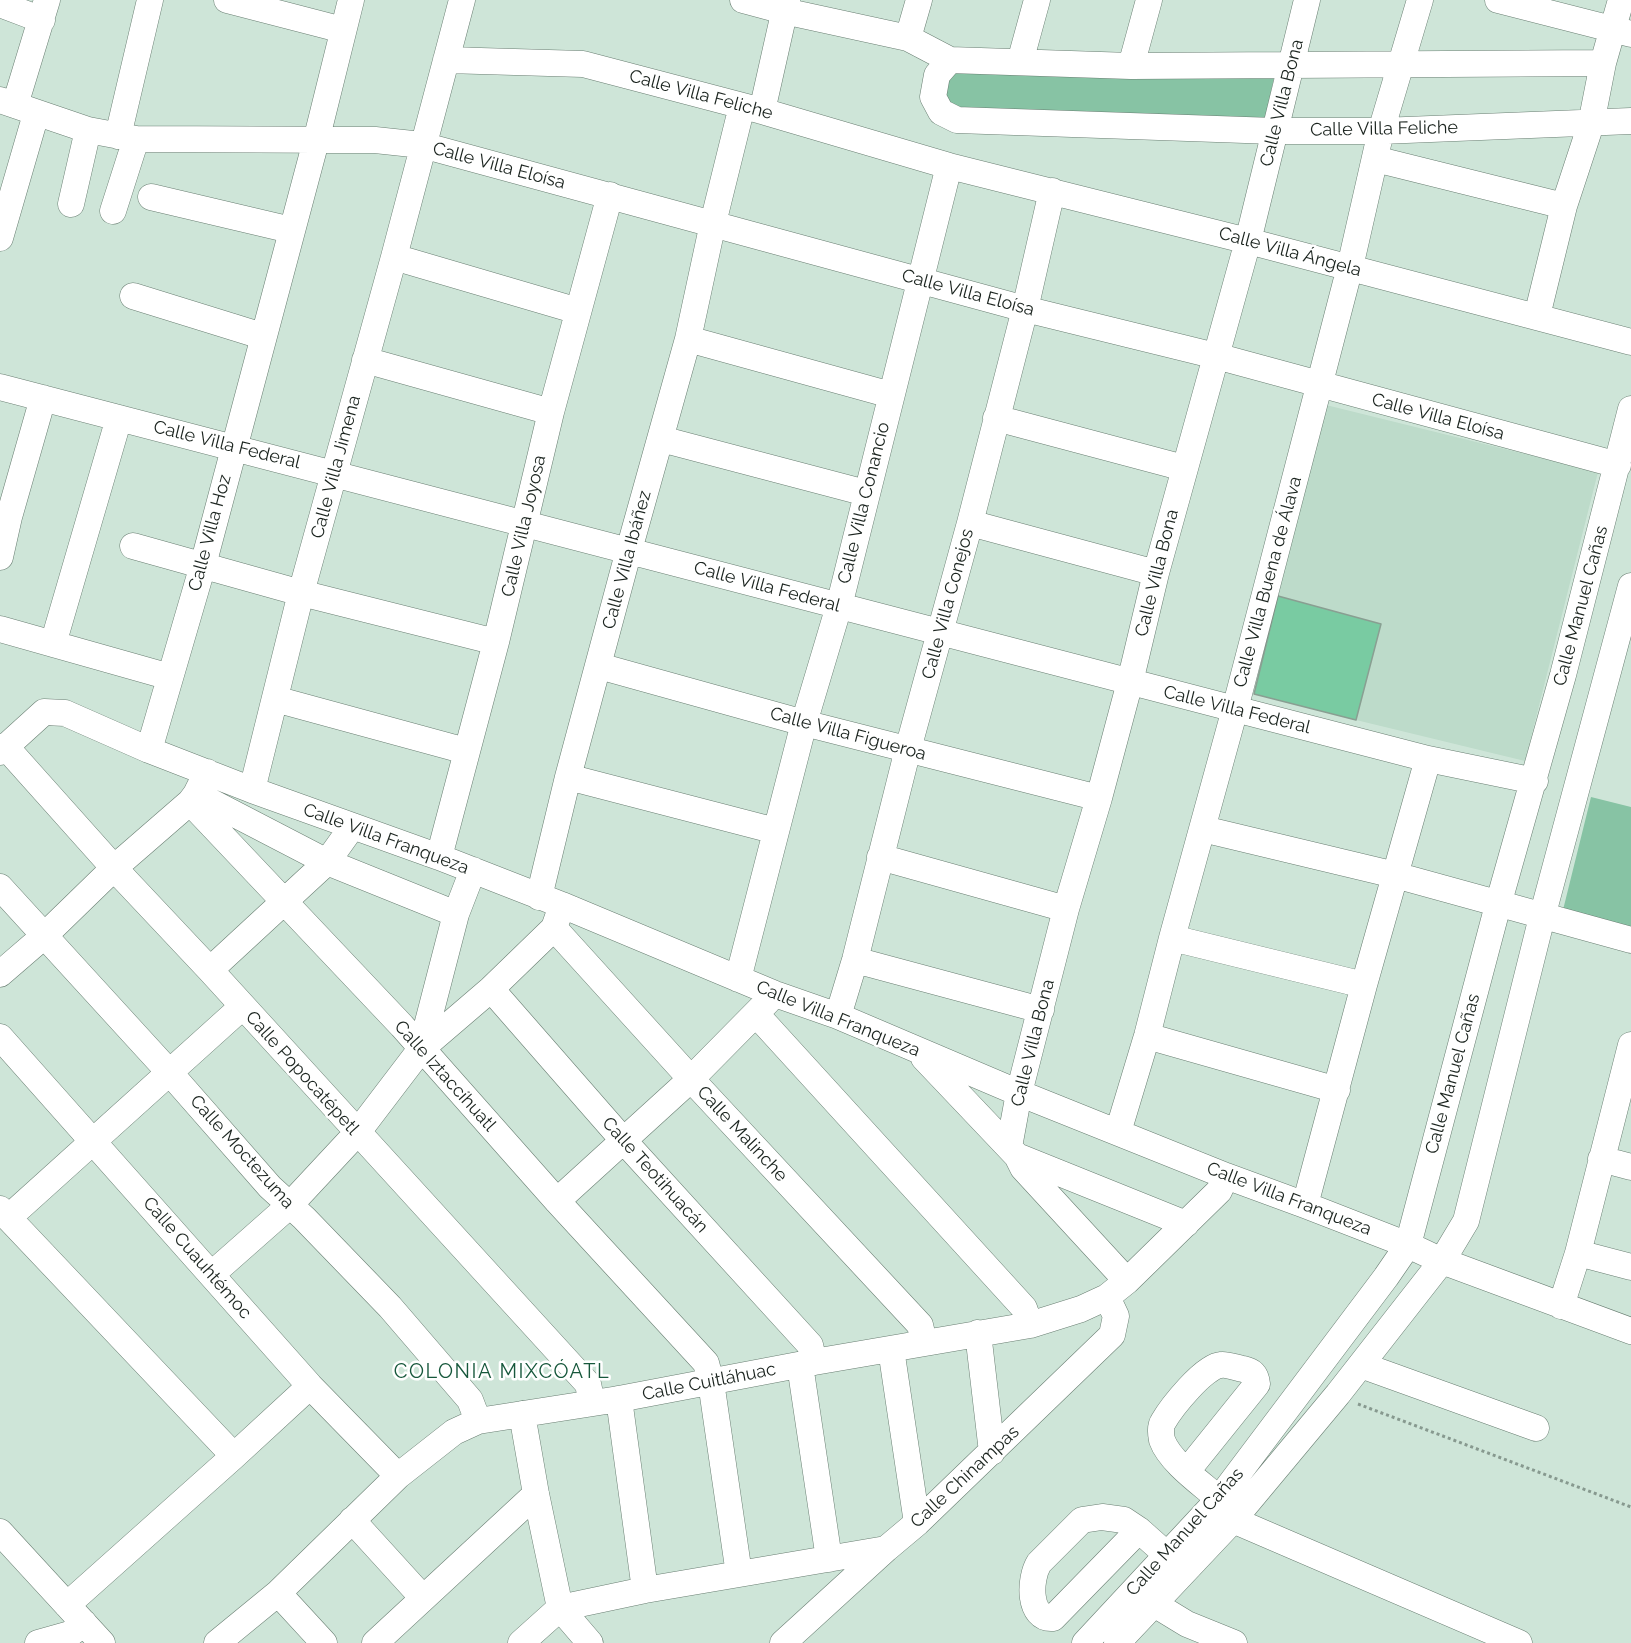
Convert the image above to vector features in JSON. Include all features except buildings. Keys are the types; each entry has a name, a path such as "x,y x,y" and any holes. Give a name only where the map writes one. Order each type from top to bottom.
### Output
{"street":[{"path":"113,211 150,0"},
{"path":"227,0 343,30"},
{"name":"Calle Villa Hoz","path":"149,750 202,565 316,141 351,0"},
{"name":"Calle Villa Jimena","path":"252,790 301,593 336,473 462,0"},
{"path":"743,0 785,6 908,38 950,60 1131,66 1603,63"},
{"path":"908,38 919,0"},
{"path":"1020,62 1037,0"},
{"path":"1131,66 1149,0"},
{"name":"Calle Villa Bona","path":"1013,1151 1019,1093 1066,909 1099,798 1184,468 1248,241 1308,0"},
{"name":"Calle Villa Buena de Álava","path":"1118,1132 1147,1036 1203,829 1350,267 1381,131 1420,0"},
{"path":"1498,0 1622,32"},
{"path":"1537,316 1564,206 1591,123 1603,63 1622,32 1621,0"},
{"path":"0,4 45,10 17,106 0,238"},
{"name":"Calle Villa Ibáñez","path":"552,910 568,777 688,339 713,223 785,6"},
{"name":"Calle Villa Feliche","path":"447,60 583,64 752,108 949,166"},
{"name":"Calle Villa Feliche","path":"950,60 937,75 933,97 941,112 957,120 1381,131 1631,121"},
{"name":"Calle Villa Eloísa","path":"17,106 88,130 127,138 375,140 422,145 1025,309 1216,356 1618,465"},
{"path":"71,204 88,130"},
{"path":"1374,159 1564,206"},
{"name":"Calle Villa Ángela","path":"949,166 1350,267 1631,342"},
{"name":"Calle Villa Conancio","path":"738,979 804,723 839,606 949,166"},
{"name":"Calle Villa Conejos","path":"838,1016 855,960 908,749 970,523 1025,309 1052,191"},
{"name":"Calle Villa Joyosa","path":"439,857 496,642 551,412 610,195"},
{"path":"151,197 291,230"},
{"path":"394,257 578,311"},
{"path":"133,296 262,336"},
{"path":"688,339 891,394"},
{"path":"365,360 551,412"},
{"name":"Calle Villa Federal","path":"0,387 1428,759 1535,781"},
{"path":"0,557 5,516 43,398"},
{"name":"Calle Manuel Cañas","path":"1117,1643 1167,1555 1219,1499 1386,1277 1407,1245 1498,905 1535,781 1631,409"},
{"path":"53,644 119,418"},
{"path":"996,418 1184,468"},
{"path":"661,439 866,493"},
{"path":"970,523 1156,573"},
{"path":"133,546 301,593 496,642"},
{"name":"Calle Manuel Cañas","path":"1085,1643 1233,1520 1361,1365 1442,1261 1466,1221 1542,917 1631,586"},
{"path":"0,629 170,677"},
{"name":"Calle Villa Figueroa","path":"599,666 804,723 1099,798"},
{"path":"275,699 466,751"},
{"name":"Calle Villa Franqueza","path":"3,749 44,712 65,713 149,750 198,789 252,790 439,857 472,870 552,910 838,1016 1019,1093 1226,1176 1407,1245 1442,1261 1631,1331"},
{"name":"Calle Popocatépetl","path":"3,749 210,970 588,1384 592,1403"},
{"path":"1305,1205 1428,759"},
{"path":"568,777 776,831"},
{"path":"0,974 44,936 198,789 327,862 456,914"},
{"name":"Calle Iztaccíhuatl","path":"198,789 284,902 402,1026 706,1364 711,1383 739,1574"},
{"path":"210,970 327,862 351,827"},
{"path":"1203,829 1395,875 1631,940"},
{"path":"880,857 1066,909"},
{"path":"421,1049 456,914 472,870"},
{"name":"Calle Moctezuma","path":"0,887 170,1072 270,1187 304,1218 390,1307 470,1400 478,1421"},
{"path":"212,1274 289,1206 357,1133 421,1049 491,989 552,910"},
{"name":"Calle Malinche","path":"552,910 691,1079 920,1325 924,1342"},
{"path":"1172,938 1364,985"},
{"path":"855,960 1041,1010"},
{"name":"Calle Teotihuacán","path":"491,989 623,1140 810,1345 807,1363 829,1558"},
{"path":"557,1201 691,1079 775,994"},
{"path":"234,1456 4,1213 93,1140 242,1007"},
{"path":"756,1014 1024,1308 1030,1325"},
{"path":"1147,1036 1337,1090"},
{"name":"Calle Cuauhtémoc","path":"0,1037 310,1386 398,1476"},
{"path":"916,1050 1013,1151 1023,1168 1127,1281"},
{"path":"1561,1306 1578,1253 1630,1051"},
{"path":"1013,1151 1186,1224"},
{"path":"1601,1159 1631,1167"},
{"name":"Calle Cuitláhuac","path":"217,1643 278,1593 398,1476 454,1432 478,1421 711,1383 807,1363 1030,1325 1081,1309 1107,1297 1127,1281 1219,1191 1226,1176"},
{"path":"1578,1253 1631,1268"},
{"name":"Calle Chinampas","path":"783,1643 917,1523 1112,1335 1116,1316 1107,1297"},
{"path":"978,1333 992,1452"},
{"path":"891,1349 917,1523"},
{"path":"1361,1365 1536,1428"},
{"path":"38,1643 70,1634 75,1614 234,1456 310,1386"},
{"path":"619,1399 645,1590"},
{"path":"522,1414 560,1608 590,1643"},
{"path":"1187,1471 1219,1499"},
{"path":"375,1643 536,1494"},
{"path":"352,1520 423,1598"},
{"path":"1233,1520 1519,1643"},
{"path":"1139,1530 1167,1555"},
{"path":"0,1532 102,1643"},
{"path":"521,1643 560,1608 645,1590 886,1549"},
{"path":"278,1593 324,1643"},
{"path":"1143,1597 1187,1623 1234,1643"}],"path":[{"path":"1338,1394 1365,1407 1631,1507"}],"shaded area":[{"path":"1326,405 1598,472 1525,761 1356,720 1381,624 1278,596"}],"green space":[{"path":"956,73 1275,73 1264,123 947,108 943,83"},
{"path":"1591,797 1631,807 1631,931 1562,914"}],"district":[{"name":"COLONIA MIXCÓATL","path":"502,1372"}]}
